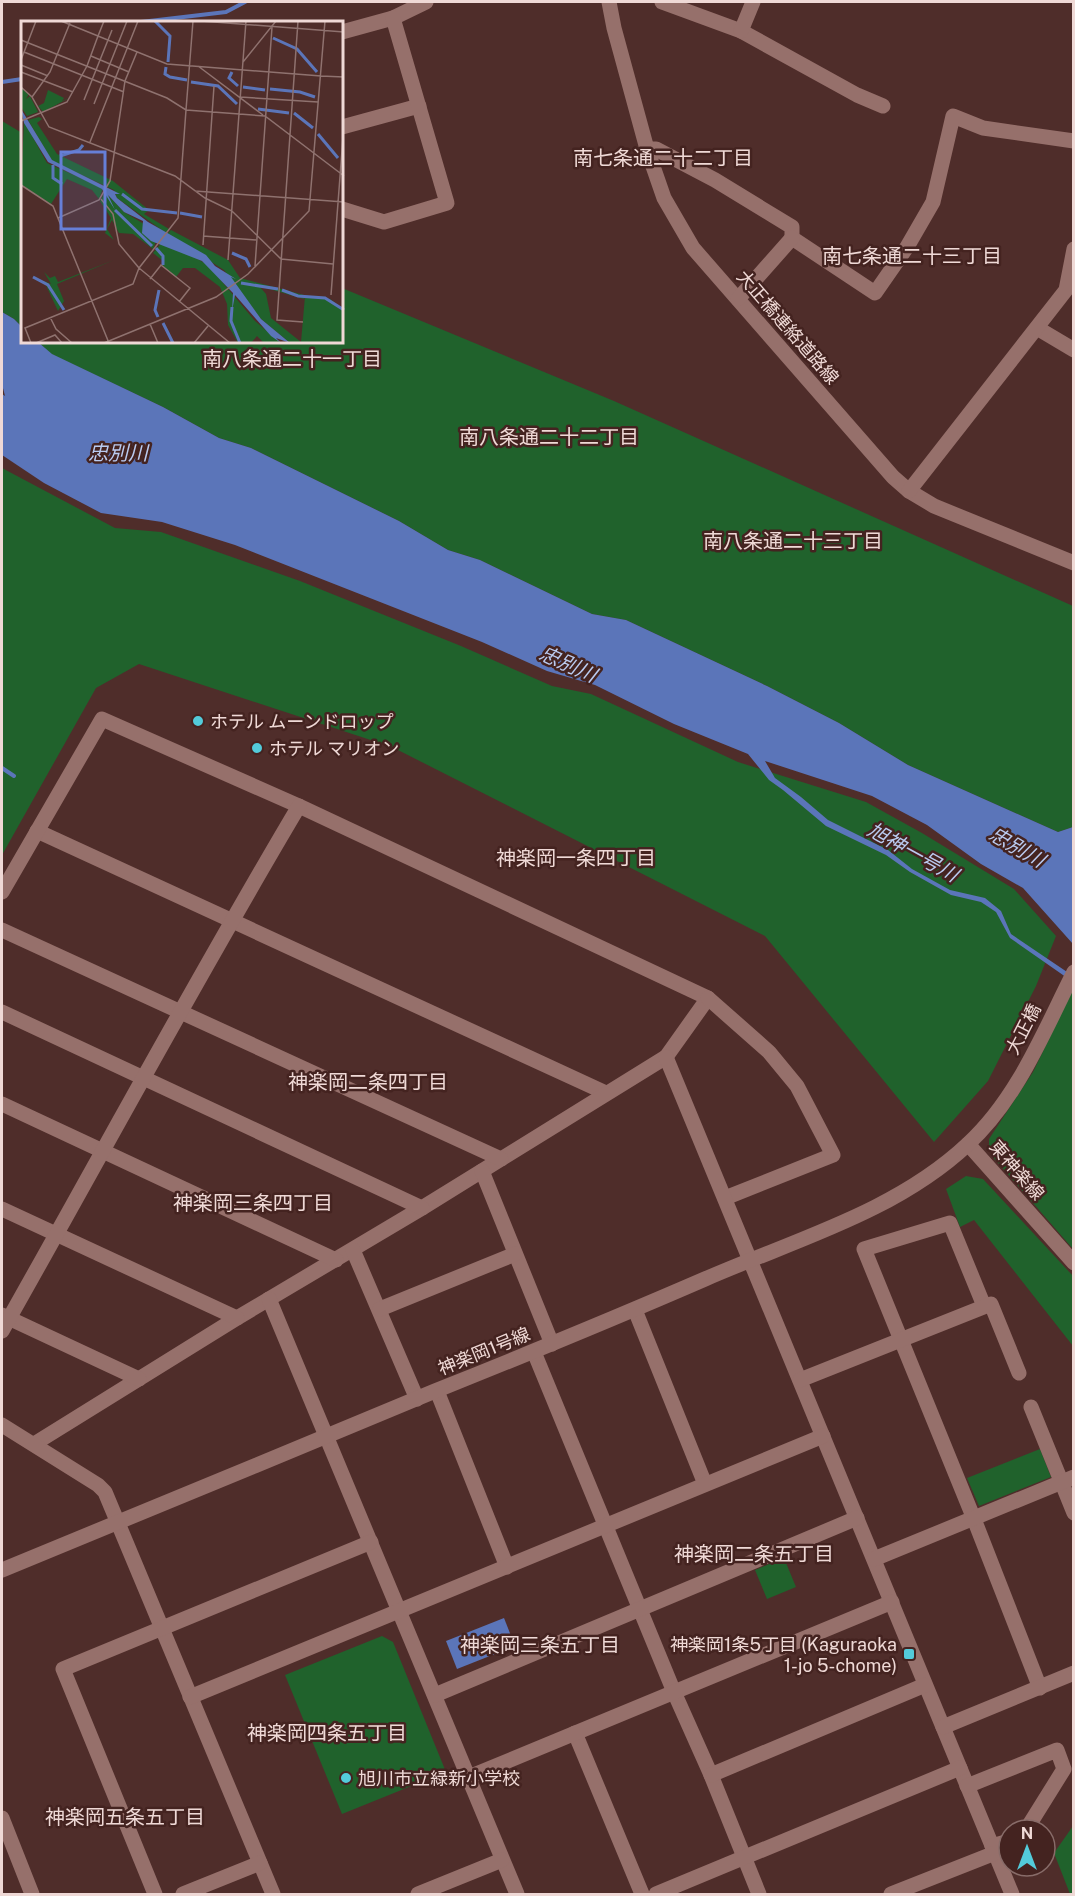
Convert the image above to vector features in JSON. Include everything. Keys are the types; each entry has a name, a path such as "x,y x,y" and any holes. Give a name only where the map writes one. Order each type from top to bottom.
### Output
{"street":[{"path":"344,31 393,18 426,2"},
{"name":"大正橋連絡道路線","path":"609,2 647,149 664,198 693,248 893,477 909,491 934,506 1074,563"},
{"path":"662,2 741,31 857,95 883,106"},
{"path":"741,31 753,2"},
{"path":"344,210 384,222 447,203 393,18"},
{"path":"344,127 419,106"},
{"path":"792,238 875,293 907,247 933,202 953,116 983,128 1074,141"},
{"path":"647,149 656,149 715,180 792,227 792,238 738,299"},
{"path":"909,491 1066,290 1074,249"},
{"path":"1037,328 1074,350"},
{"path":"2,892 102,719 299,806 708,998 769,1052 797,1086 833,1155 725,1198"},
{"path":"139,1379 4,1321 144,1079 232,919 299,806"},
{"path":"38,831 606,1093"},
{"path":"2,930 501,1159"},
{"name":"大正橋","path":"1004,1101 1028,1062 1074,972"},
{"path":"34,1444 666,1057 708,998"},
{"path":"2,1012 422,1208"},
{"path":"666,1057 1012,1894"},
{"name":"東神楽線","path":"1004,1101 968,1144 1074,1263"},
{"path":"2,1104 336,1260"},
{"name":"神楽岡1号線","path":"2,1570 534,1352 851,1218 923,1180 968,1144"},
{"path":"483,1171 552,1344"},
{"path":"2,1209 237,1318"},
{"path":"984,1306 950,1223 864,1249 974,1518 1040,1688"},
{"path":"352,1250 380,1309 417,1399"},
{"path":"380,1309 515,1254"},
{"path":"269,1299 517,1894"},
{"path":"800,1380 991,1304 1019,1373"},
{"path":"635,1310 705,1484"},
{"path":"534,1352 759,1894"},
{"path":"437,1391 507,1567"},
{"path":"1030,1407 1067,1479 1074,1513"},
{"path":"2,1425 98,1485 105,1492 273,1894"},
{"path":"190,1697 823,1436"},
{"path":"874,1559 1067,1479"},
{"path":"435,1695 857,1518"},
{"path":"155,1894 63,1669 371,1542"},
{"path":"469,1777 892,1602"},
{"path":"943,1727 1074,1673"},
{"path":"711,1775 926,1684"},
{"path":"575,1733 642,1894"},
{"path":"967,1786 1057,1750 1064,1769 1033,1818"},
{"path":"656,1894 960,1768"},
{"path":"2,1818 32,1894"},
{"path":"891,1894 997,1848"},
{"path":"417,1894 502,1860"},
{"path":"183,1894 260,1863"}],"green space":[{"path":"2,121 21,132 21,326 2,312"},
{"path":"344,289 614,401 1073,606 1073,827 1058,832 908,765 839,723 767,686 626,620 592,614 480,560 448,550 399,521 251,448 219,438 163,407 51,354 40,344 344,344"},
{"path":"2,468 115,528 161,532 300,581 461,646 552,686 591,694 738,762 866,802 1014,889 1056,936 1036,986 988,1081 934,1142 765,936 392,747 139,664 96,688 2,855"},
{"path":"1073,989 1073,1249 992,1156 989,1139 1033,1072"},
{"path":"966,1176 983,1179 1073,1276 1073,1346 974,1220 960,1227 946,1189"},
{"path":"1040,1449 1051,1477 979,1506 967,1478"},
{"path":"784,1558 796,1587 767,1599 755,1570"},
{"path":"382,1636 393,1642 446,1772 342,1814 285,1675"},
{"path":"1073,1826 1074,1894 1070,1894 1057,1861 1057,1849"}],"water":[{"name":"忠別川","path":"2,312 21,326 21,344 40,344 52,354 163,407 219,438 251,448 399,521 448,550 480,560 592,614 626,620 767,686 839,723 908,765 1058,832 1073,827 1073,944 1023,888 981,864 927,825 872,796 765,761 775,778 828,820 888,850 912,869 950,890 985,898 1001,911 1011,934 1073,976 1073,982 1010,938 996,912 981,902 951,895 910,872 886,855 826,826 769,780 748,754 674,724 595,685 547,671 482,642 235,545 162,522 101,513 44,483 2,455 2,394 5,396 2,384"},
{"path":"504,1618 515,1646 457,1669 446,1641"}],"waterway":[{"path":"150,21 226,12 245,2"},
{"path":"2,82 21,79"},
{"path":"2,768 14,776"}],"place":[{"name":"ホテル ムーンドロップ","path":"198,721"},
{"name":"ホテル マリオン","path":"257,748"},
{"name":"神楽岡1条5丁目 (Kaguraoka 1-jo 5-chome)","path":"909,1654"},
{"name":"旭川市立緑新小学校","path":"346,1778"}],"district":[{"name":"南七条通二十二丁目","path":"663,158"},
{"name":"南七条通二十三丁目","path":"912,256"},
{"name":"南八条通二十一丁目","path":"292,359"},
{"name":"南八条通二十二丁目","path":"549,437"},
{"name":"南八条通二十三丁目","path":"793,541"},
{"name":"神楽岡一条四丁目","path":"576,858"},
{"name":"神楽岡二条四丁目","path":"368,1082"},
{"name":"神楽岡三条四丁目","path":"253,1203"},
{"name":"神楽岡二条五丁目","path":"754,1554"},
{"name":"神楽岡三条五丁目","path":"540,1645"},
{"name":"神楽岡四条五丁目","path":"327,1733"},
{"name":"神楽岡五条五丁目","path":"125,1817"}],"water label":[{"name":"旭神一号川","path":"913,852"}]}
